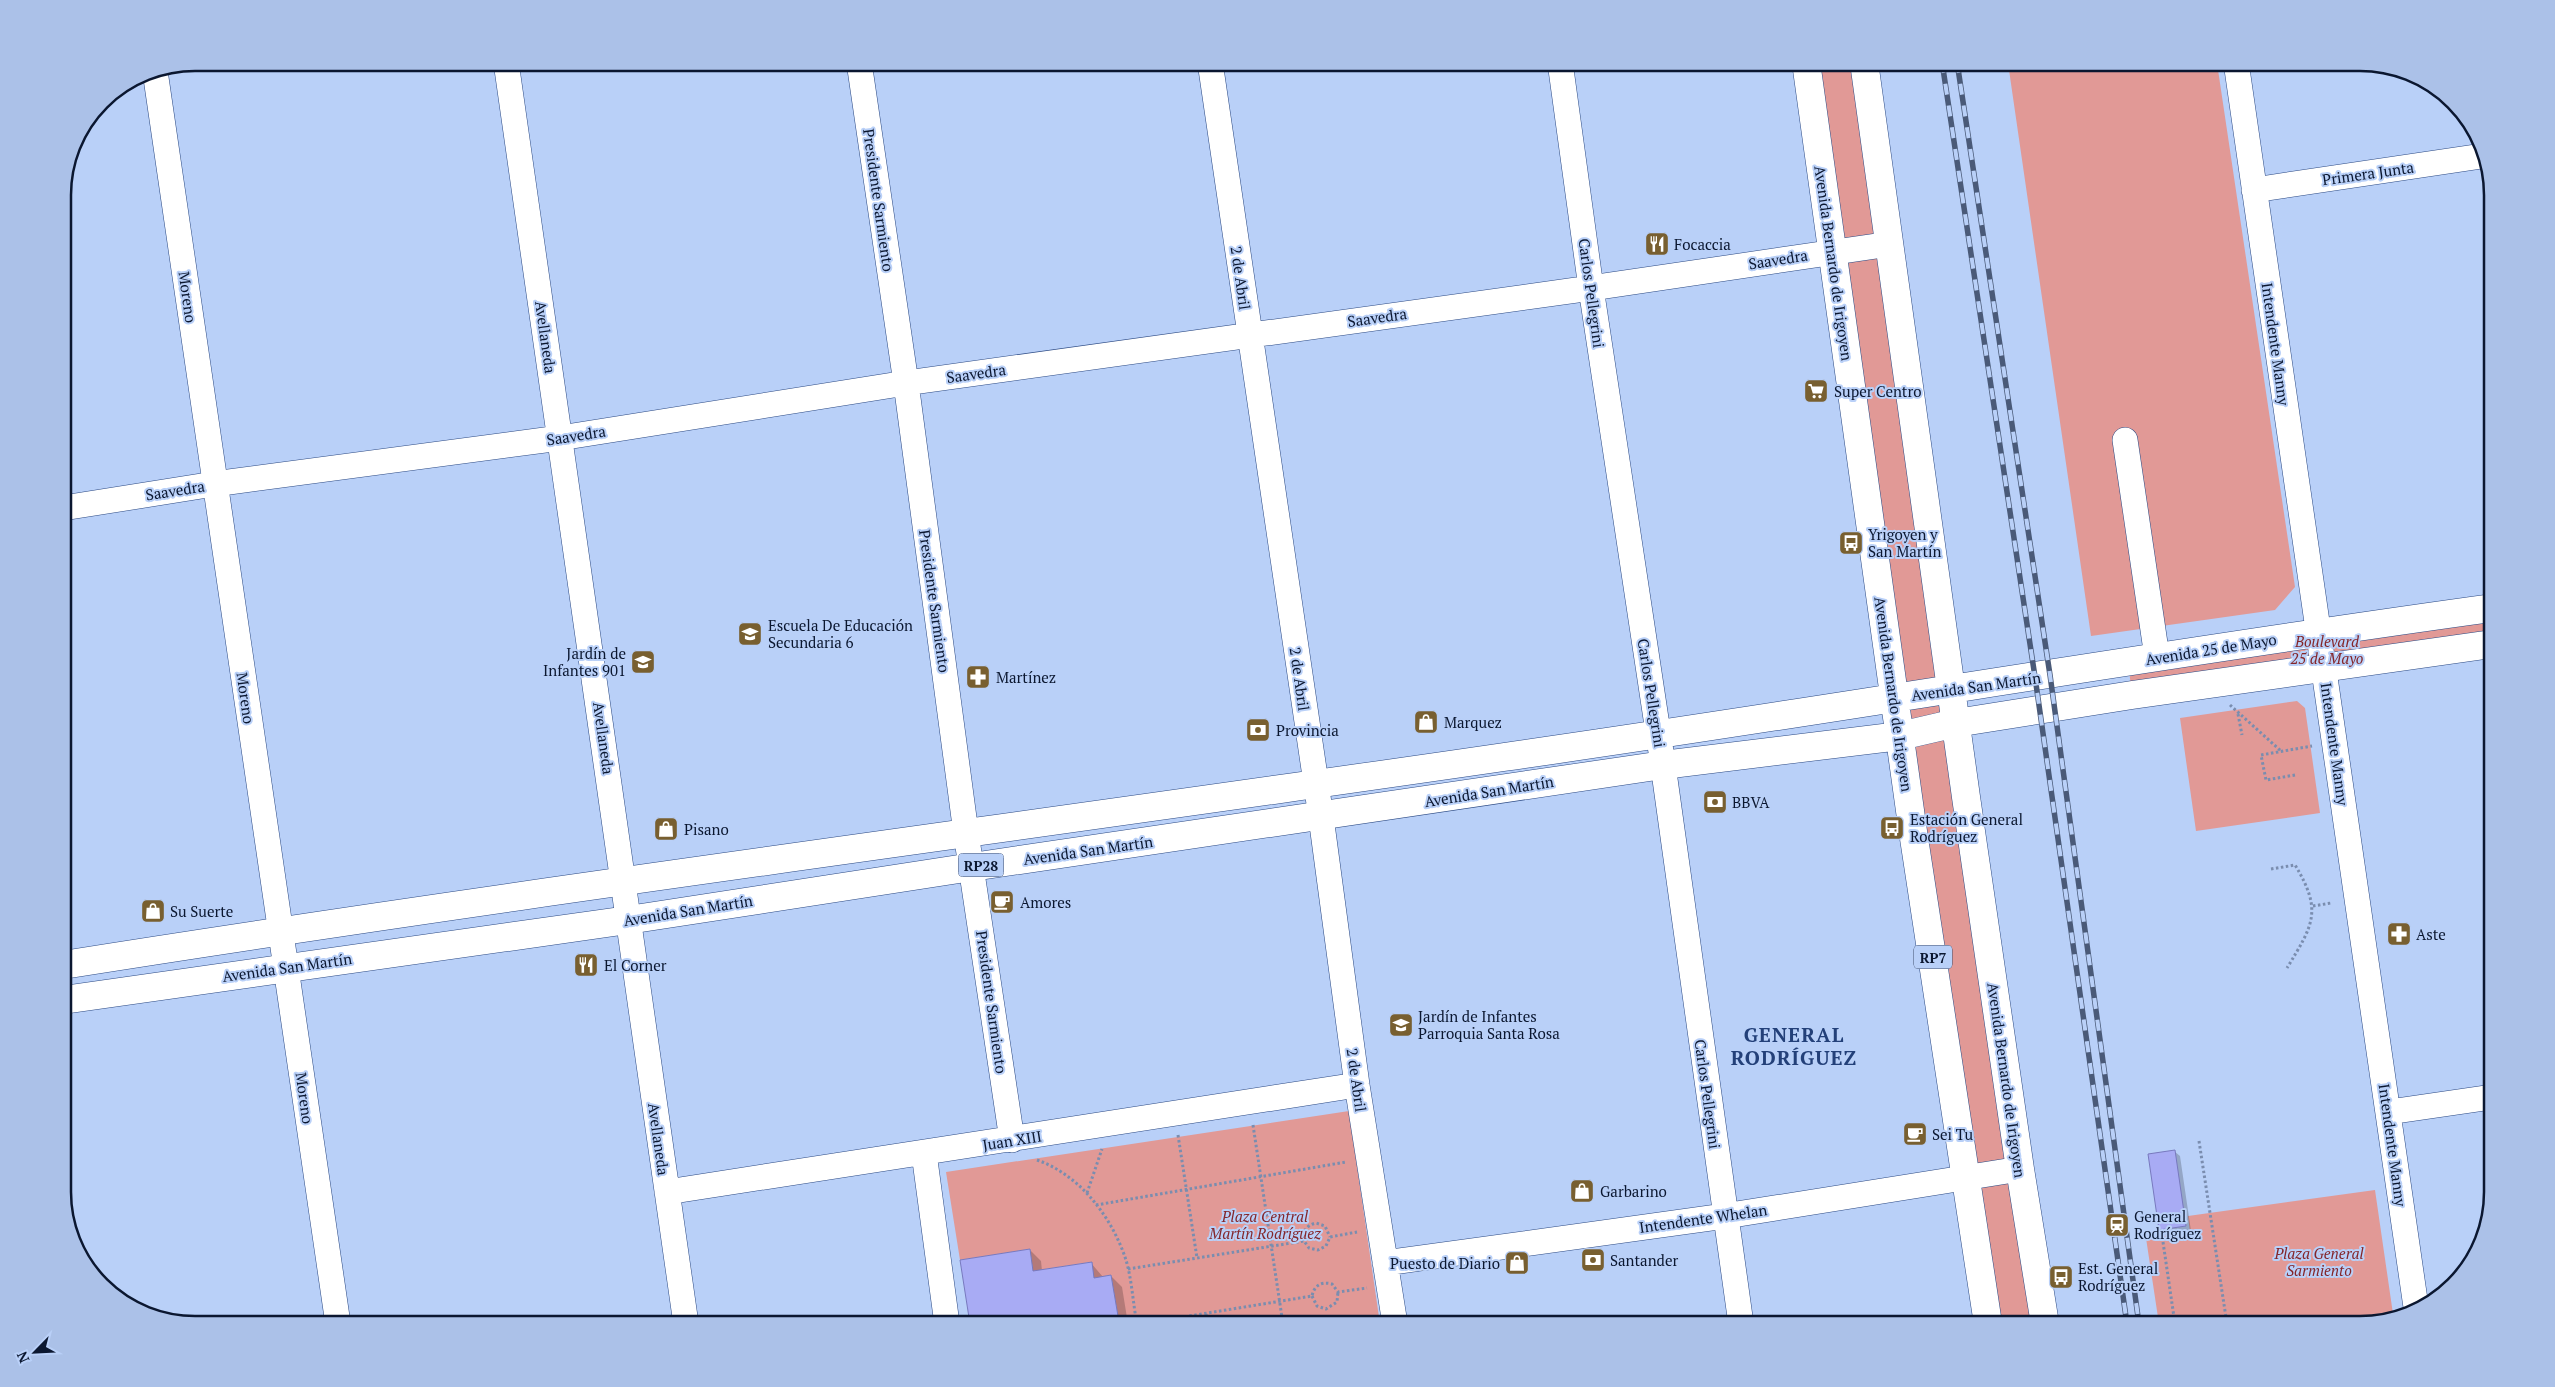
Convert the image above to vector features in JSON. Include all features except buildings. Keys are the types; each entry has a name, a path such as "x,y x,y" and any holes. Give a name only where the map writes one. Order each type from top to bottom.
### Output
{"main road":[{"name":"Avenida Bernardo de Irigoyen","path":"1807,71 1900,736 1987,1316"},
{"name":"Avenida Bernardo de Irigoyen","path":"1865,71 1951,690 2020,1169 2044,1316"},
{"name":"Avenida 25 de Mayo","path":"2050,675 2318,632 2483,609"},
{"name":"RP28","path":"2210,684 2483,645"},
{"name":"Avenida San Martín","path":"72,964 624,881 1659,735 2050,675"},
{"name":"Avenida San Martín","path":"72,999 285,967 628,920 972,866 1663,765 1900,736 1956,723 2210,684"}],"street":[{"name":"Avellaneda","path":"507,71 685,1316"},
{"name":"Presidente Sarmiento","path":"859,71 906,383 966,833 1012,1140"},
{"name":"2 de Abril","path":"1211,71 1393,1316"},
{"name":"Carlos Pellegrini","path":"1561,71 1591,288 1659,735 1740,1316"},
{"name":"Intendente Manny","path":"2237,71 2415,1302"},
{"name":"Moreno","path":"156,78 337,1316"},
{"name":"Primera Junta","path":"2254,190 2477,157"},
{"name":"Saavedra","path":"72,507 214,484 560,438 906,383 1591,288 1832,251 1890,244"},
{"path":"2125,440 2157,657"},
{"name":"Juan XIII","path":"667,1192 1358,1086"},
{"path":"2389,1112 2484,1098"},
{"path":"924,1153 946,1316"},
{"name":"Intendente Whelan","path":"1387,1274 1725,1216 2020,1169"}],"path":[{"path":"2210,684 2238,714 2282,752"},
{"path":"2238,714 2242,735"},
{"path":"2294,775 2266,780 2261,755 2334,742"},
{"path":"2270,869 2295,865 2308,886 2313,906 2311,924 2287,968"},
{"path":"2313,906 2331,903"},
{"path":"1250,1102 1282,1316"},
{"path":"1174,1114 1197,1258"},
{"path":"1086,1193 1111,1124"},
{"path":"1012,1140 1014,1151 1043,1162 1079,1184 1104,1214 1126,1260 1137,1316"},
{"path":"2199,1142 2226,1316"},
{"path":"1096,1205 1369,1159"},
{"path":"1316,1223 1325,1226 1330,1237 1326,1246 1318,1250 1309,1248 1304,1241 1303,1234 1307,1228 1316,1223"},
{"path":"1330,1237 1380,1229"},
{"path":"1128,1269 1304,1241"},
{"path":"2163,1242 2174,1316"},
{"path":"1338,1292 1387,1274"},
{"path":"1322,1283 1332,1284 1338,1292 1337,1302 1326,1309 1317,1306 1312,1296 1315,1288 1322,1283"},
{"path":"1192,1316 1312,1296"}],"green space":[{"path":"1807,71 1865,71 2044,1316 1987,1316"},
{"path":"2009,71 2218,71 2295,587 2275,610 2091,636"},
{"name":"Boulevard 25 de Mayo","path":"2483,609 2483,645 2132,695 2128,662"},
{"path":"2297,701 2305,708 2320,813 2196,831 2180,718"},
{"name":"Plaza Central Martín Rodríguez","path":"1349,1111 1379,1316 1118,1316 1111,1275 1094,1278 1091,1262 1033,1271 1030,1249 960,1260 946,1172"},
{"name":"Plaza General Sarmiento","path":"2375,1190 2393,1312 2359,1316 2158,1316 2146,1238 2190,1232 2188,1216"}],"railway":[{"path":"1943,71 2035,677 2126,1316"},
{"path":"1958,71 2050,675 2138,1316"}],"place":[{"name":"Focaccia","path":"1657,244"},
{"name":"Super Centro","path":"1816,391"},
{"name":"Yrigoyen y San Martín","path":"1851,543"},
{"name":"Escuela De Educación Secundaria 6","path":"750,634"},
{"name":"Jardín de Infantes 901","path":"643,662"},
{"name":"Martínez","path":"978,677"},
{"name":"Marquez","path":"1426,722"},
{"name":"Provincia","path":"1258,730"},
{"name":"BBVA","path":"1715,802"},
{"name":"Estación General Rodríguez","path":"1892,828"},
{"name":"Pisano","path":"666,829"},
{"name":"Amores","path":"1002,902"},
{"name":"Su Suerte","path":"153,911"},
{"name":"Aste","path":"2399,934"},
{"name":"El Corner","path":"586,965"},
{"name":"Jardín de Infantes Parroquia Santa Rosa","path":"1401,1025"},
{"name":"Sei Tu","path":"1915,1134"},
{"name":"Garbarino","path":"1582,1191"},
{"name":"General Rodríguez","path":"2117,1225"},
{"name":"Santander","path":"1593,1260"},
{"name":"Puesto de Diario","path":"1517,1263"},
{"name":"Est. General Rodríguez","path":"2061,1277"}],"district":[{"name":"GENERAL RODRÍGUEZ","path":"1794,1046"}]}
